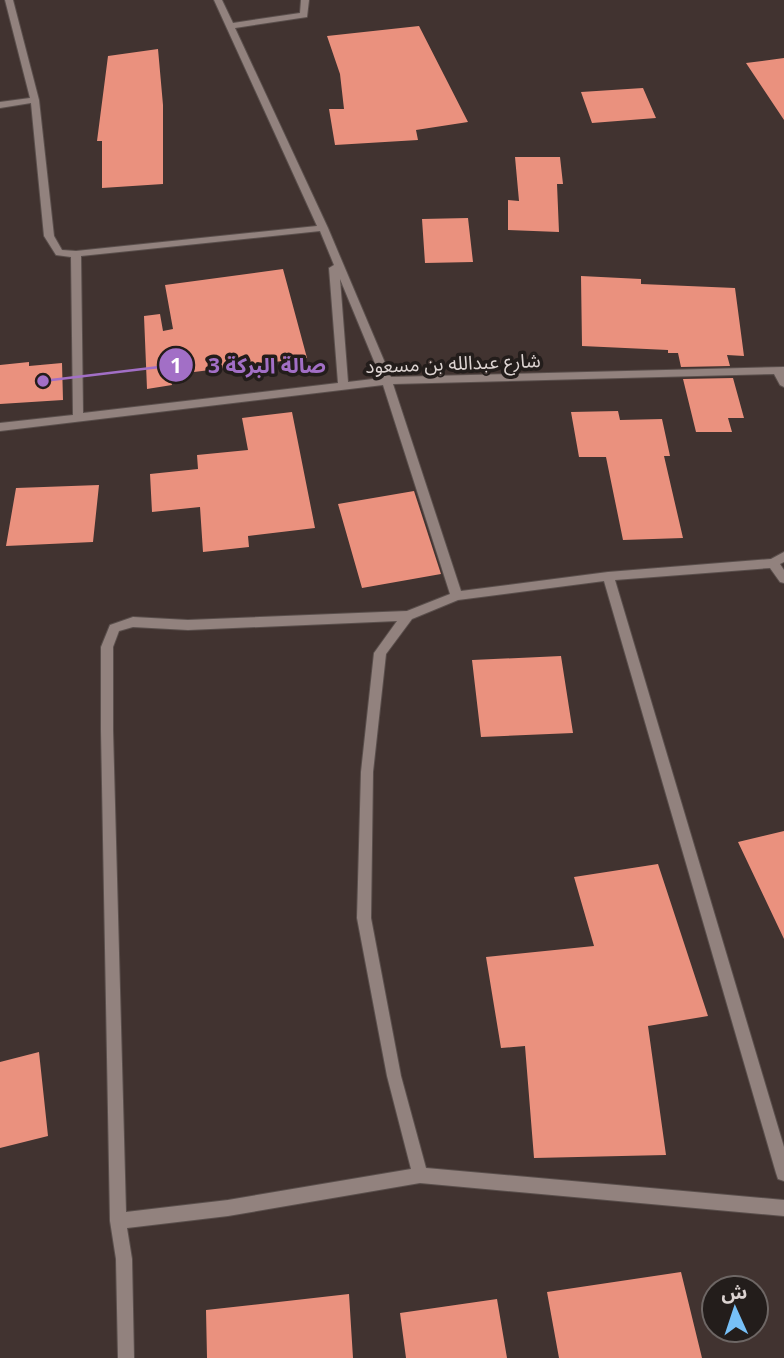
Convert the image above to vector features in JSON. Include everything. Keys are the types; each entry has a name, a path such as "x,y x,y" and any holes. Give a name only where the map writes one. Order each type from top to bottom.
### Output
{"street":[{"path":"9,0 35,100 49,236 59,253 76,254 323,228"},
{"path":"218,0 323,228 387,381 457,596"},
{"path":"230,26 304,15 305,0"},
{"path":"0,105 35,100"},
{"path":"76,254 78,416"},
{"path":"333,257 343,386"},
{"path":"781,370 784,383"},
{"name":"شارع عبدالله بن مسعود","path":"0,427 387,381 781,370"},
{"path":"126,1358 124,1259 118,1221 107,647 114,628 133,622 188,625 408,616 457,596 608,576 773,563 784,556"},
{"path":"773,563 784,579"},
{"path":"608,576 784,1173"},
{"path":"408,616 380,653 367,772 363,918 394,1076 420,1175"},
{"path":"118,1221 228,1208 420,1175 784,1208"}],"building":[{"path":"419,26 468,122 416,130 418,140 335,145 329,109 344,109 340,74 327,36"},
{"path":"158,49 163,105 163,184 102,188 102,141 97,141 108,56"},
{"path":"784,58 784,120 746,63"},
{"path":"643,88 656,118 592,123 581,92"},
{"path":"515,157 560,157 563,184 557,184 559,232 508,230 508,200 519,201"},
{"path":"468,218 473,262 425,263 422,219"},
{"path":"283,269 307,358 170,375 172,385 147,389 144,316 160,314 163,331 173,329 165,285"},
{"path":"581,276 641,279 641,284 735,288 744,356 727,355 730,366 681,367 678,353 668,353 668,350 582,346"},
{"path":"29,362 29,366 62,363 63,400 0,404 0,365"},
{"path":"733,378 744,418 728,418 732,432 696,432 683,379"},
{"path":"618,411 620,420 662,419 670,456 664,456 683,538 623,540 606,457 579,457 571,412"},
{"path":"292,412 315,528 248,536 249,547 203,552 200,507 152,512 150,474 198,469 197,455 248,450 242,418"},
{"path":"99,485 93,542 6,546 16,488"},
{"path":"414,491 441,574 362,588 338,504"},
{"path":"561,656 573,733 481,737 472,660"},
{"path":"784,831 784,939 738,842"},
{"path":"658,864 708,1016 648,1026 666,1155 534,1158 525,1046 501,1048 486,957 594,946 574,877"},
{"path":"39,1052 48,1136 0,1148 0,1062"},
{"path":"681,1272 702,1358 559,1358 547,1292"},
{"path":"349,1294 353,1358 207,1358 206,1310"},
{"path":"497,1299 507,1358 406,1358 400,1313"}],"place":[{"name":"صالة البركة 3","path":"43,381"}]}
